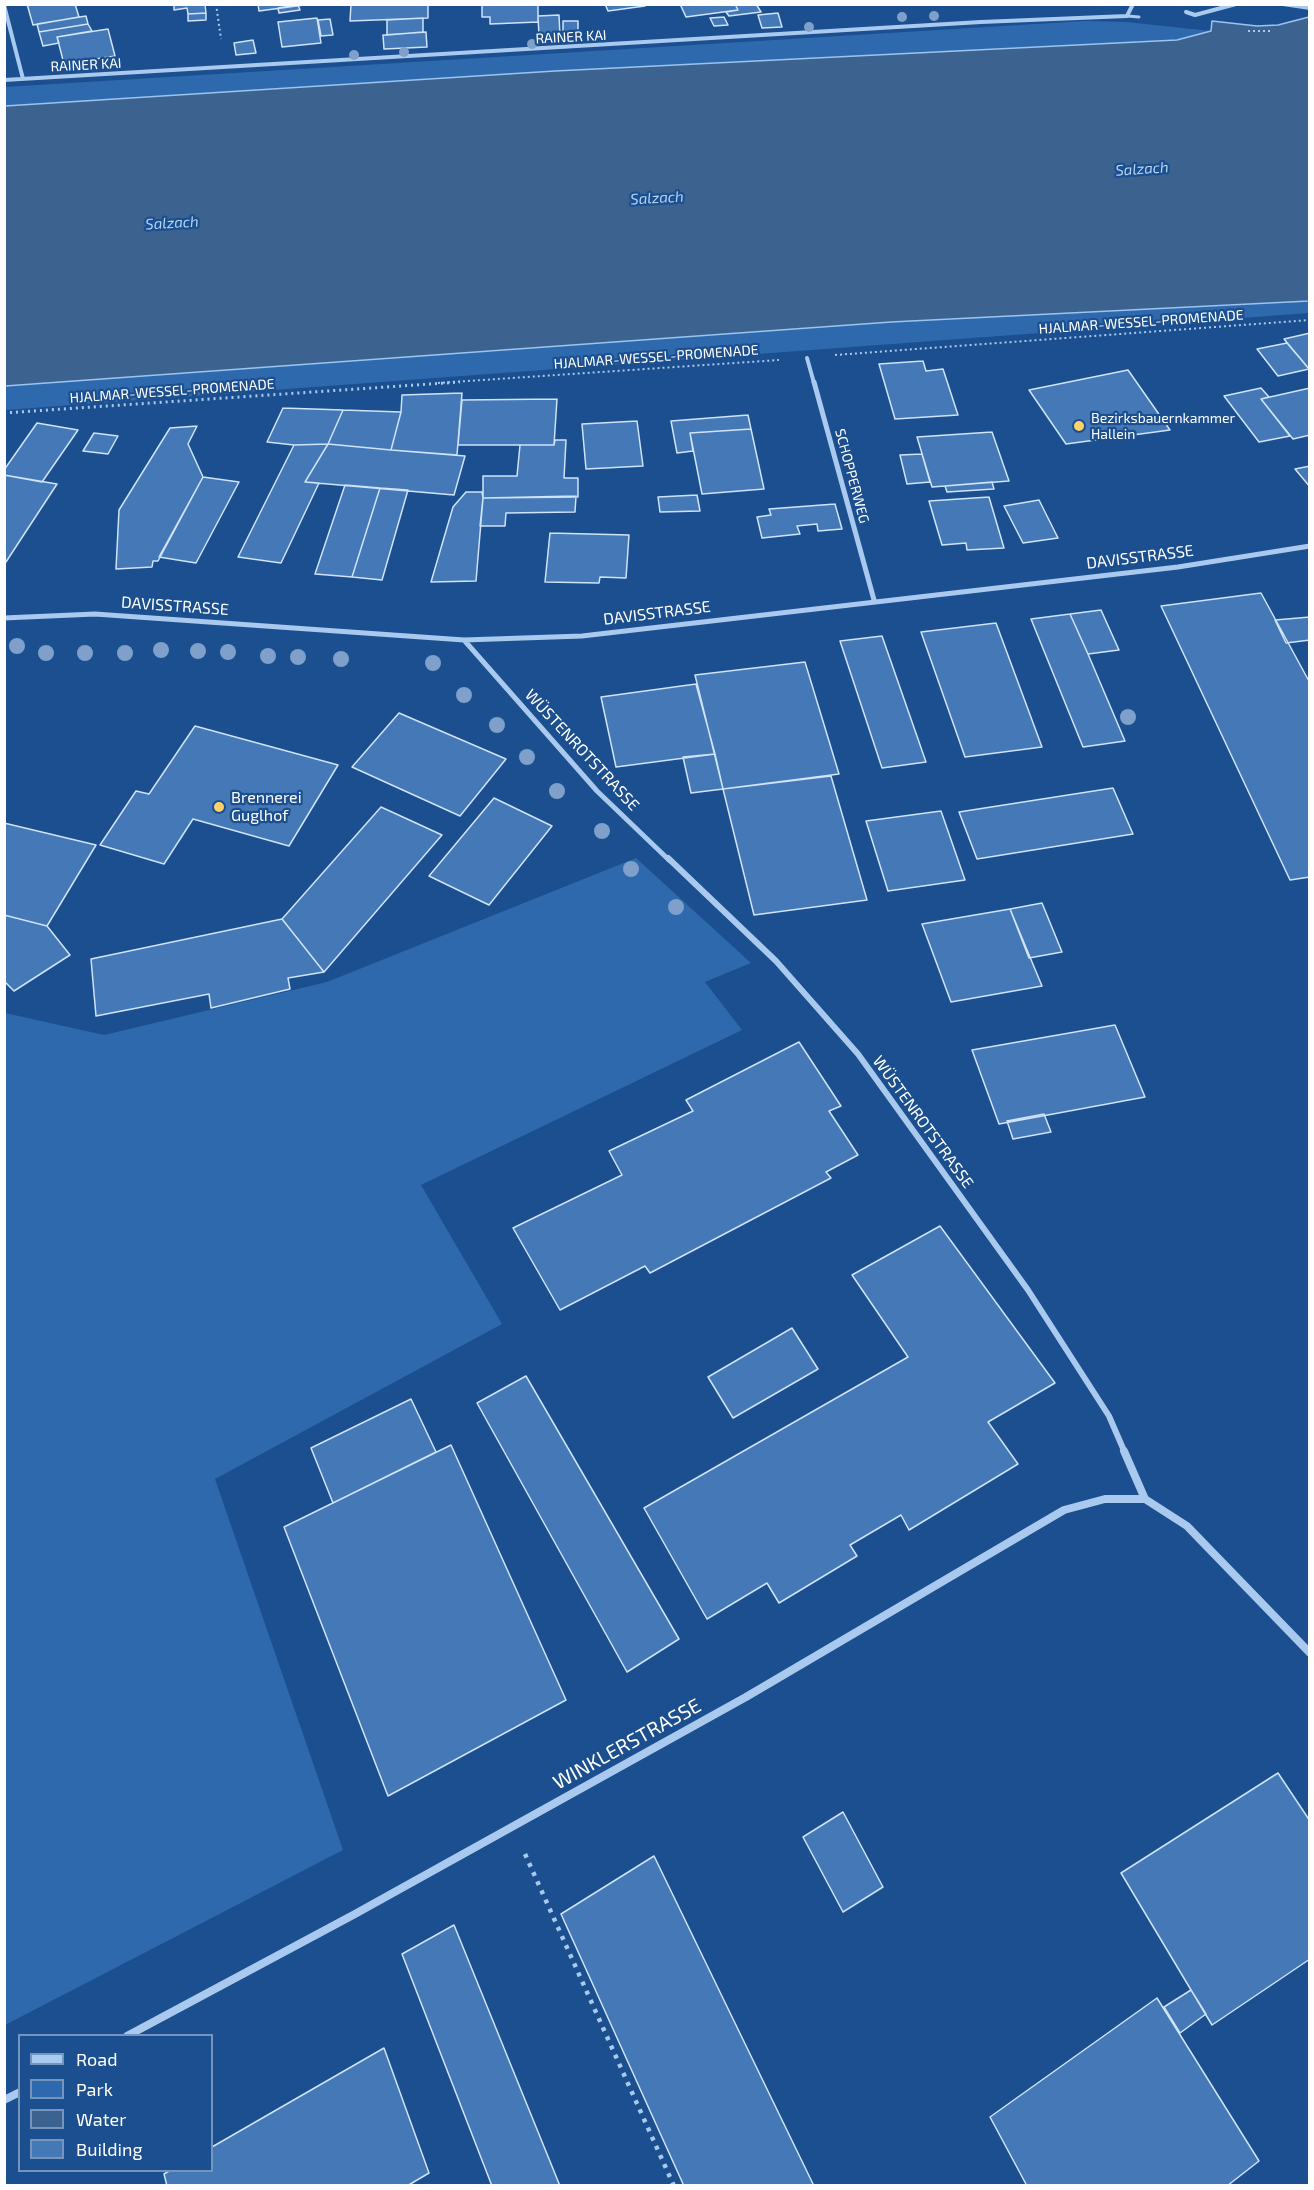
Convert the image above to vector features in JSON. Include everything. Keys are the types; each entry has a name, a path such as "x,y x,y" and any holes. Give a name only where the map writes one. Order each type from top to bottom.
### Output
{"street":[{"path":"1127,16 1133,4"},
{"path":"1186,12 1195,15 1236,4"},
{"path":"1283,4 1310,8"},
{"path":"4,5 23,79"},
{"name":"RAINER KAI","path":"4,80 981,22 1127,16"},
{"name":"SCHOPPERWEG","path":"807,358 874,600"},
{"name":"DAVISSTRASSE","path":"4,618 94,614 464,640 582,636 874,600 1178,567 1310,546"},
{"name":"WÜSTENROTSTRASSE","path":"464,640 597,791 776,961 858,1054 1028,1290 1109,1416 1145,1499"},
{"name":"WINKLERSTRASSE","path":"131,2034 355,1914 746,1697 1064,1509 1105,1499 1145,1499"},
{"path":"1145,1499 1187,1526 1310,1653"},
{"path":"4,2100 18,2093"}],"lane":[{"name":"RAINER KAI","path":"1127,16 1139,17"}],"path":[{"name":"HJALMAR-WESSEL-PROMENADE","path":"4,413 807,358 1310,320"},
{"path":"512,1826 674,2186"}],"green space":[{"path":"1085,21 1126,22 1211,31 1177,40 555,71 5,106 5,87"},
{"path":"1309,301 1309,313 5,410 5,386 891,322"},
{"path":"636,858 751,963 705,982 742,1030 421,1185 502,1324 215,1479 343,1850 5,2025 5,1013 104,1035 327,982"}],"water":[{"name":"Salzach","path":"1309,17 1309,301 891,322 5,386 5,106 555,71 1177,40 1211,31 1212,21 1257,26 1278,25"}],"building":[{"path":"27,4 75,4 79,17 33,25"},
{"path":"174,4 205,4 206,13 188,14 187,8 174,10"},
{"path":"258,4 304,4 304,5 259,11"},
{"path":"351,4 428,4 428,18 350,21"},
{"path":"482,4 538,4 538,22 490,24 490,17 482,17"},
{"path":"605,4 645,4 645,6 608,11"},
{"path":"680,4 735,4 738,10 686,17"},
{"path":"735,4 756,4 761,12 729,16 726,12 738,10"},
{"path":"298,5 300,10 279,13 278,8"},
{"path":"206,13 206,20 188,21 188,14"},
{"path":"778,13 782,27 762,28 758,15"},
{"path":"559,15 560,36 539,36 538,16"},
{"path":"86,16 88,24 39,32 37,24"},
{"path":"724,17 728,25 714,26 710,18"},
{"path":"317,18 321,43 282,47 278,22"},
{"path":"423,18 423,32 387,35 387,20"},
{"path":"330,19 333,35 321,36 318,20"},
{"path":"563,21 578,21 578,37 563,37"},
{"path":"88,24 92,31 57,37 59,43 43,46 39,32"},
{"path":"108,29 115,56 64,64 57,37"},
{"path":"426,32 427,47 384,49 383,35"},
{"path":"253,40 256,53 236,55 234,43"},
{"path":"1310,333 1310,370 1284,339"},
{"path":"1287,343 1309,369 1278,376 1257,349"},
{"path":"923,361 926,371 943,369 958,415 895,419 879,364"},
{"path":"1128,370 1170,430 1066,444 1029,390"},
{"path":"1261,388 1269,397 1261,399 1290,436 1259,442 1224,396"},
{"path":"1310,388 1310,435 1293,439 1261,399"},
{"path":"462,393 457,455 391,450 401,412 402,395"},
{"path":"557,399 554,445 458,445 462,400"},
{"path":"283,408 343,410 328,444 294,445 267,442"},
{"path":"343,410 401,412 391,450 328,444"},
{"path":"748,415 751,429 690,433 693,451 677,453 671,421"},
{"path":"637,421 643,466 586,469 582,424"},
{"path":"37,423 78,430 42,482 4,475 4,470"},
{"path":"197,426 188,444 203,477 158,561 153,561 152,567 116,569 119,510 170,428"},
{"path":"751,429 764,489 702,494 690,433"},
{"path":"992,432 1009,481 932,487 917,437"},
{"path":"94,433 118,436 108,454 83,451"},
{"path":"555,440 566,440 564,478 578,478 578,497 483,498 483,476 517,476 520,445 554,445"},
{"path":"328,444 465,456 454,495 305,482"},
{"path":"328,444 305,482 319,483 281,563 238,557 294,445"},
{"path":"922,454 930,482 907,484 900,455"},
{"path":"1310,466 1310,487 1295,469"},
{"path":"4,475 57,484 4,565"},
{"path":"203,477 239,482 196,563 159,557"},
{"path":"992,482 994,489 947,492 945,486"},
{"path":"345,485 380,488 352,577 315,574"},
{"path":"380,488 408,490 382,580 352,577"},
{"path":"466,492 482,492 483,498 476,581 431,582 453,507"},
{"path":"697,495 700,511 660,512 658,497"},
{"path":"576,496 575,512 506,513 505,526 480,526 483,498"},
{"path":"989,497 1004,548 967,550 966,543 942,545 929,501"},
{"path":"1039,500 1058,538 1023,543 1004,506"},
{"path":"835,504 842,529 818,531 817,524 797,526 800,534 762,538 757,517 771,515 769,509"},
{"path":"550,533 629,535 626,578 600,577 599,583 545,582"},
{"path":"1261,593 1310,683 1310,877 1290,880 1161,606"},
{"path":"1101,610 1119,650 1088,654 1070,614"},
{"path":"1070,614 1125,741 1083,747 1031,619"},
{"path":"1310,617 1310,640 1286,643 1275,620"},
{"path":"996,623 1042,747 965,757 921,632"},
{"path":"882,636 926,762 882,768 840,641"},
{"path":"805,662 839,774 723,789 695,675"},
{"path":"696,684 715,754 616,767 601,697"},
{"path":"399,713 506,759 460,816 352,767"},
{"name":"Brennerei Guglhof","path":"195,726 338,765 289,846 193,819 164,864 100,845 136,791 149,794"},
{"path":"715,754 723,789 691,793 683,757"},
{"path":"831,776 867,900 754,915 723,789"},
{"path":"1113,788 1133,834 977,859 959,812"},
{"path":"494,798 552,826 489,905 429,876"},
{"path":"381,807 442,835 324,972 282,919"},
{"path":"941,811 965,880 888,891 866,821"},
{"path":"4,823 96,845 47,926 4,915"},
{"path":"1042,903 1062,952 1029,958 1010,909"},
{"path":"1010,909 1042,986 951,1002 922,924"},
{"path":"4,915 47,926 70,955 14,991 4,981"},
{"path":"282,919 324,972 288,978 290,989 211,1008 209,994 96,1016 91,959"},
{"path":"1115,1025 1145,1097 999,1124 972,1050"},
{"path":"799,1042 841,1106 829,1111 858,1155 826,1172 831,1178 650,1273 645,1266 560,1310 513,1228 622,1175 609,1151 693,1111 686,1100"},
{"path":"1044,1114 1051,1132 1013,1139 1007,1121"},
{"path":"940,1226 1055,1383 988,1422 1018,1464 909,1530 901,1515 850,1545 857,1556 779,1603 767,1583 707,1619 644,1508 908,1357 852,1275"},
{"path":"792,1328 818,1369 733,1418 708,1377"},
{"path":"526,1376 679,1639 627,1672 477,1403"},
{"path":"411,1399 436,1452 333,1503 311,1448"},
{"path":"451,1445 566,1700 388,1796 284,1527"},
{"path":"1278,1773 1310,1821 1310,1959 1212,2025 1121,1873"},
{"path":"843,1812 883,1887 843,1912 803,1837"},
{"path":"654,1856 814,2186 684,2186 561,1914"},
{"path":"454,1925 560,2186 492,2186 402,1954"},
{"path":"1191,1990 1206,2014 1180,2033 1164,2007"},
{"path":"1157,1998 1259,2161 1227,2186 1027,2186 990,2117"},
{"path":"384,2048 429,2173 407,2186 167,2186 164,2174 168,2172 213,2172 213,2146"}],"place":[{"name":"Bezirksbauernkammer Hallein","path":"1079,426"},
{"name":"Brennerei Guglhof","path":"219,807"}]}
